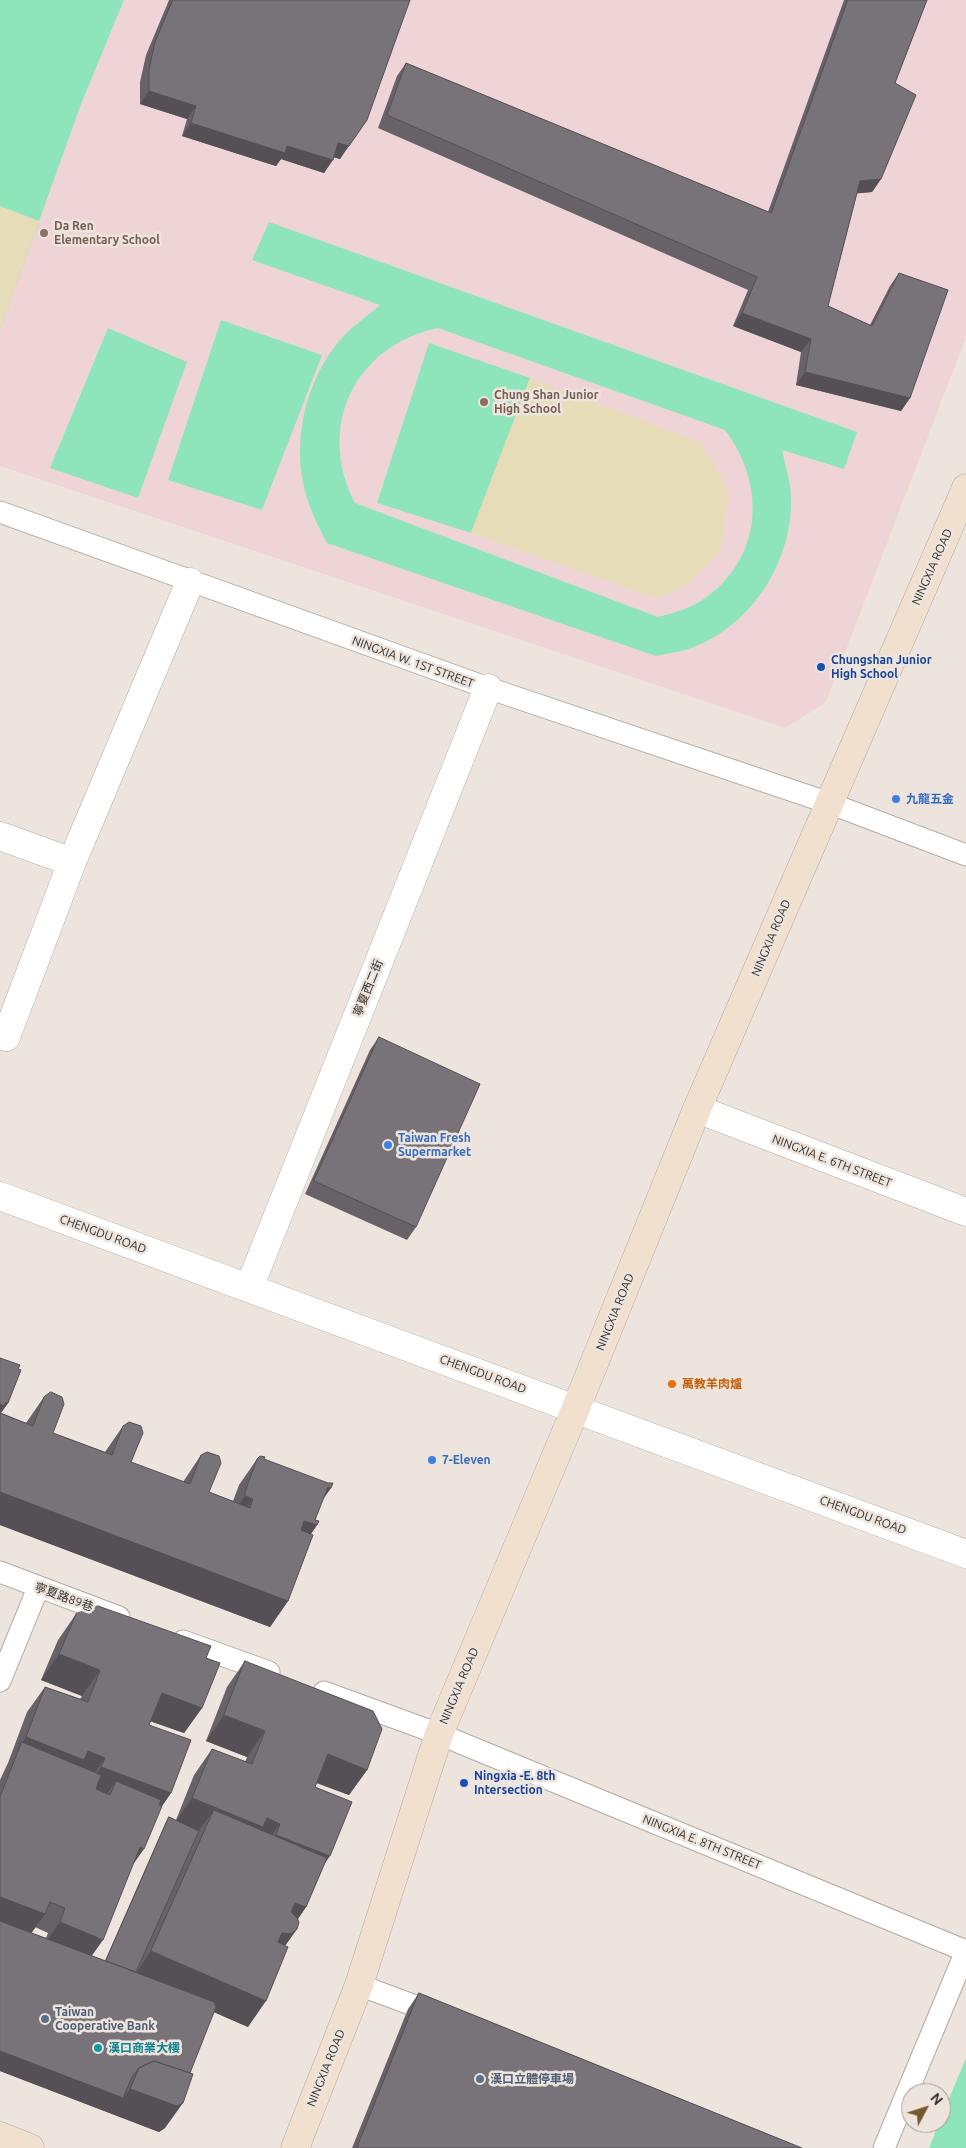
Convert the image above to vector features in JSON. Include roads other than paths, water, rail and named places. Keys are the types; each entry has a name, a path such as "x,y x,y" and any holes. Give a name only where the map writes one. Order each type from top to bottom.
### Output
{"street":[{"name":"NINGXIA ROAD","path":"295,2148 359,1985 438,1734 576,1408 697,1109 966,488"},
{"path":"6,1037 72,862 190,582"},
{"name":"寧夏西二街","path":"249,1288 488,688"},
{"path":"0,836 72,862"},
{"name":"NINGXIA E. 6TH STREET","path":"697,1109 966,1212"},
{"name":"CHENGDU ROAD","path":"0,1196 966,1554"},
{"path":"0,2136 30,2148"}],"lane":[{"name":"NINGXIA W. 1ST STREET","path":"0,512 488,688 829,803 966,855"},
{"name":"寧夏路89巷","path":"0,1572 38,1588 141,1625"},
{"path":"0,1680 38,1588"},
{"path":"169,1635 438,1734"},
{"name":"NINGXIA E. 8TH STREET","path":"438,1734 966,1951"},
{"path":"884,2148 966,1951"},
{"path":"359,1985 452,2020"}],"place":[{"name":"Da Ren Elementary School","path":"44,233"},
{"name":"Chung Shan Junior High School","path":"484,402"},
{"name":"Chungshan Junior High School","path":"821,667"},
{"name":"九龍五金","path":"896,799"},
{"name":"Taiwan Fresh Supermarket","path":"388,1145"},
{"name":"萬教羊肉爐","path":"672,1384"},
{"name":"7-Eleven","path":"432,1460"},
{"name":"Ningxia -E. 8th Intersection","path":"464,1783"},
{"name":"Taiwan Cooperative Bank","path":"45,2019"},
{"name":"漢口商業大樓","path":"98,2048"},
{"name":"漢口立體停車場","path":"480,2079"}]}
